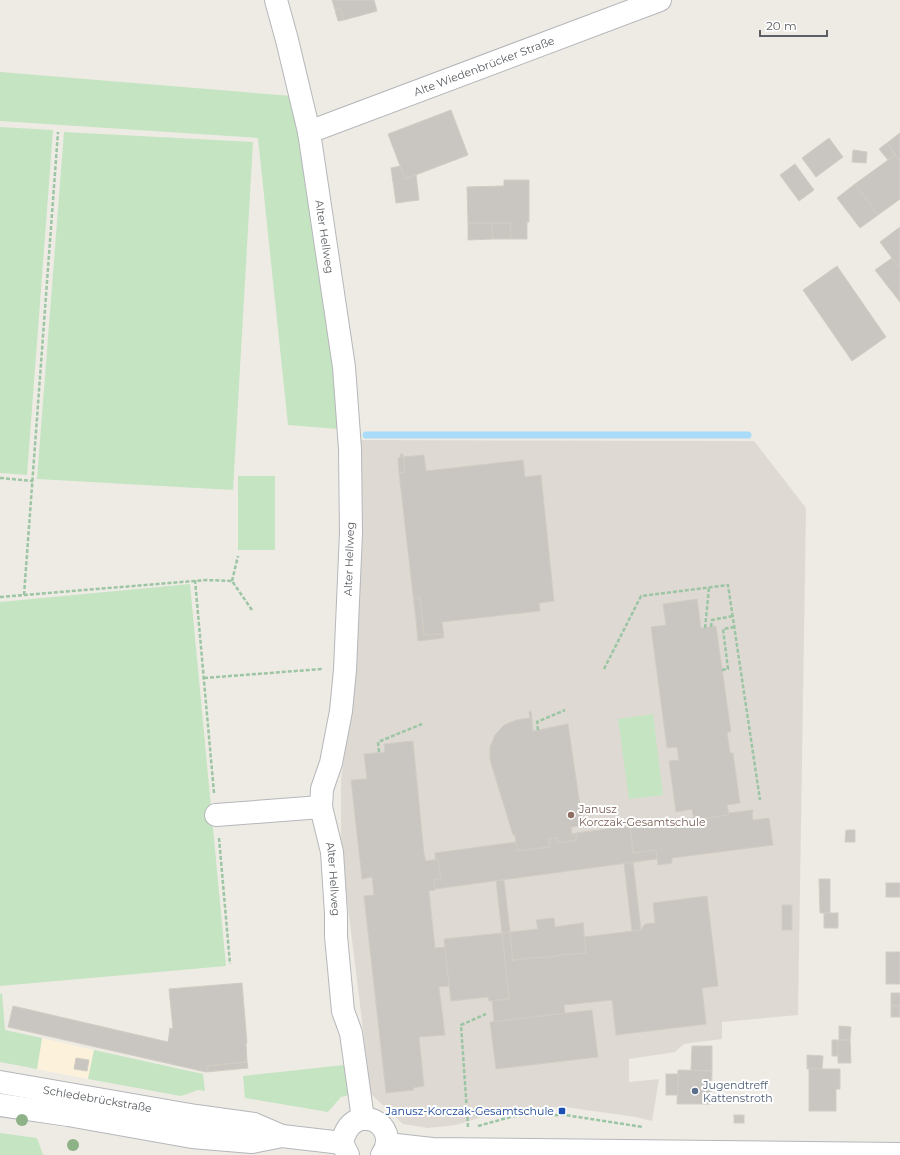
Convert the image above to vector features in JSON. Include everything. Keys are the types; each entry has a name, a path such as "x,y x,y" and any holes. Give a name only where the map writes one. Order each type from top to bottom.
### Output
{"street":[{"name":"Alter Hellweg","path":"276,0 308,132 344,367 350,449 351,533 345,670 341,711 330,763 322,789 320,807 332,852 336,936 343,1011 351,1033 363,1119"},
{"name":"Alte Wiedenbrücker Straße","path":"308,132 660,0"},
{"path":"216,815 320,807"},
{"name":"Schledebrückstraße","path":"0,1082 194,1136"},
{"name":"Schledebrückstraße","path":"0,1105 194,1136 254,1124 282,1136 345,1149"},
{"path":"345,1149 346,1130 350,1124 356,1120 370,1119 376,1121 385,1131 385,1149 900,1154"}],"path":[{"path":"24,595 58,132"},
{"path":"0,478 32,481"},
{"path":"238,556 232,581 252,610"},
{"path":"195,580 230,964"},
{"path":"0,597 195,580 232,581"},
{"path":"604,669 641,596 728,585 734,616 760,800"},
{"path":"705,628 709,588"},
{"path":"711,627 712,620 734,616"},
{"path":"722,670 728,669 723,629 735,627"},
{"path":"204,678 316,669 345,670"},
{"path":"538,730 536,722 566,710"},
{"path":"379,752 378,742 422,724"},
{"path":"468,1129 461,1025 486,1014"}],"shaded area":[{"name":"Janusz Korczak-Gesamtschule","path":"360,440 754,441 806,508 798,1015 722,1022 722,1039 684,1044 675,1052 629,1059 629,1082 659,1079 652,1121 636,1117 565,1107 508,1109 456,1125 428,1128 403,1124 371,1094 341,850 341,779 351,710"},
{"path":"42,1038 94,1050 88,1079 37,1069"}],"green space":[{"path":"0,72 292,96 302,140 333,367 338,429 288,425 258,138 0,121"},
{"path":"0,127 53,130 27,475 0,473"},
{"path":"64,132 253,142 233,490 37,479"},
{"path":"238,476 275,476 275,550 238,550"},
{"path":"190,584 226,966 0,986 0,602"},
{"path":"653,714 663,795 629,799 618,719"},
{"path":"2,993 5,1030 42,1038 37,1069 0,1062 0,994"},
{"path":"94,1050 203,1074 205,1091 198,1090 181,1096 88,1079"},
{"path":"344,1065 349,1095 341,1097 328,1112 245,1098 243,1076"},
{"path":"0,1133 37,1138 43,1155 0,1155"}],"building":[{"path":"332,0 374,0 377,11 344,20 340,8 335,10"},
{"path":"340,8 344,20 338,21 335,10"},
{"path":"451,110 468,155 405,179 388,134"},
{"path":"900,133 900,161 887,143"},
{"path":"829,138 843,157 816,177 802,158"},
{"path":"887,143 895,155 888,160 879,149"},
{"path":"853,150 867,152 866,163 852,162"},
{"path":"895,155 900,161 900,199 878,215 855,184"},
{"path":"795,164 814,190 799,201 780,175"},
{"path":"400,166 405,179 416,175 419,200 396,203 391,168"},
{"path":"504,180 529,180 529,222 527,222 527,239 511,239 510,223 468,223 467,187 504,186"},
{"path":"855,184 878,215 860,228 837,198"},
{"path":"468,223 492,223 493,239 468,240"},
{"path":"492,223 510,223 511,239 493,239"},
{"path":"900,227 900,269 880,242"},
{"path":"892,258 900,269 900,302 875,270"},
{"path":"837,266 886,337 852,361 803,290"},
{"path":"400,454 403,454 405,472 402,473"},
{"path":"424,455 426,471 523,460 525,477 541,475 554,601 539,603 540,611 442,622 444,638 442,634 424,635 420,598 414,599 415,612 399,473 405,472 403,457"},
{"path":"403,457 405,472 399,473 398,458"},
{"path":"420,598 424,635 442,634 443,638 418,641 414,599"},
{"path":"697,599 701,628 716,626 731,732 727,732 730,753 733,753 740,803 727,805 729,815 694,820 692,809 676,812 669,761 679,760 677,747 667,748 651,627 666,625 663,604"},
{"path":"531,711 533,731 568,724 583,826 571,827 572,834 576,833 576,840 558,843 557,838 549,839 550,847 517,851 515,835 513,835 490,760 490,747 495,735 504,725 516,720 530,718 529,712"},
{"path":"413,741 424,854 426,861 438,859 441,879 434,879 435,890 429,891 435,948 445,947 449,986 439,987 445,1035 419,1037 424,1086 413,1088 414,1090 386,1093 364,896 374,895 372,877 362,879 351,780 367,779 364,754 385,752 384,744"},
{"path":"753,810 753,820 769,818 773,845 672,858 672,863 658,865 656,850 633,853 630,826 693,818 694,820"},
{"path":"630,826 633,853 656,850 657,859 435,889 434,879 441,879 438,859 435,860 435,853 516,842 517,851 550,847 549,839 557,838 558,843 576,840 576,833"},
{"path":"846,830 855,830 855,842 845,842"},
{"path":"633,862 641,930 632,931 624,864"},
{"path":"819,879 830,879 830,913 820,913"},
{"path":"504,880 510,932 502,933 496,881"},
{"path":"886,883 900,883 900,897 886,897"},
{"path":"707,896 718,986 702,988 706,1024 616,1035 612,1000 564,1005 565,1014 494,1022 492,1000 509,999 502,933 510,932 513,961 586,953 584,937 641,930 645,924 655,923 653,903"},
{"path":"782,905 792,905 792,930 782,930"},
{"path":"824,913 838,913 838,928 824,928"},
{"path":"554,918 555,927 583,922 586,953 513,961 510,931 538,929 536,920"},
{"path":"502,933 509,999 489,1001 488,997 451,1001 444,939"},
{"path":"886,952 900,952 900,984 886,984"},
{"path":"242,983 247,1043 247,1062 208,1066 206,1072 8,1027 13,1006 168,1042 170,1028 173,1029 169,989"},
{"path":"891,993 900,993 900,1006 891,1006"},
{"path":"891,1006 900,1006 900,1017 891,1017"},
{"path":"592,1010 598,1057 496,1069 490,1022"},
{"path":"839,1026 851,1027 850,1040 839,1040"},
{"path":"832,1040 838,1040 838,1056 832,1056"},
{"path":"838,1040 850,1040 851,1063 838,1063"},
{"path":"692,1046 712,1046 712,1071 691,1070"},
{"path":"807,1055 823,1056 822,1069 807,1069"},
{"path":"76,1058 89,1060 87,1071 74,1069"},
{"path":"247,1062 248,1068 206,1072 208,1066"},
{"path":"809,1069 840,1069 840,1089 836,1089 836,1111 809,1111"},
{"path":"678,1070 712,1071 711,1104 677,1104"},
{"path":"666,1074 678,1074 678,1095 666,1095"},
{"path":"734,1115 744,1115 744,1123 734,1123"}],"waterway":[{"path":"366,435 748,435"}],"place":[{"name":"Janusz Korczak-Gesamtschule","path":"571,815"},
{"name":"Jugendtreff Kattenstroth","path":"695,1091"},
{"name":"Janusz-Korczak-Gesamtschule","path":"562,1111"}]}
